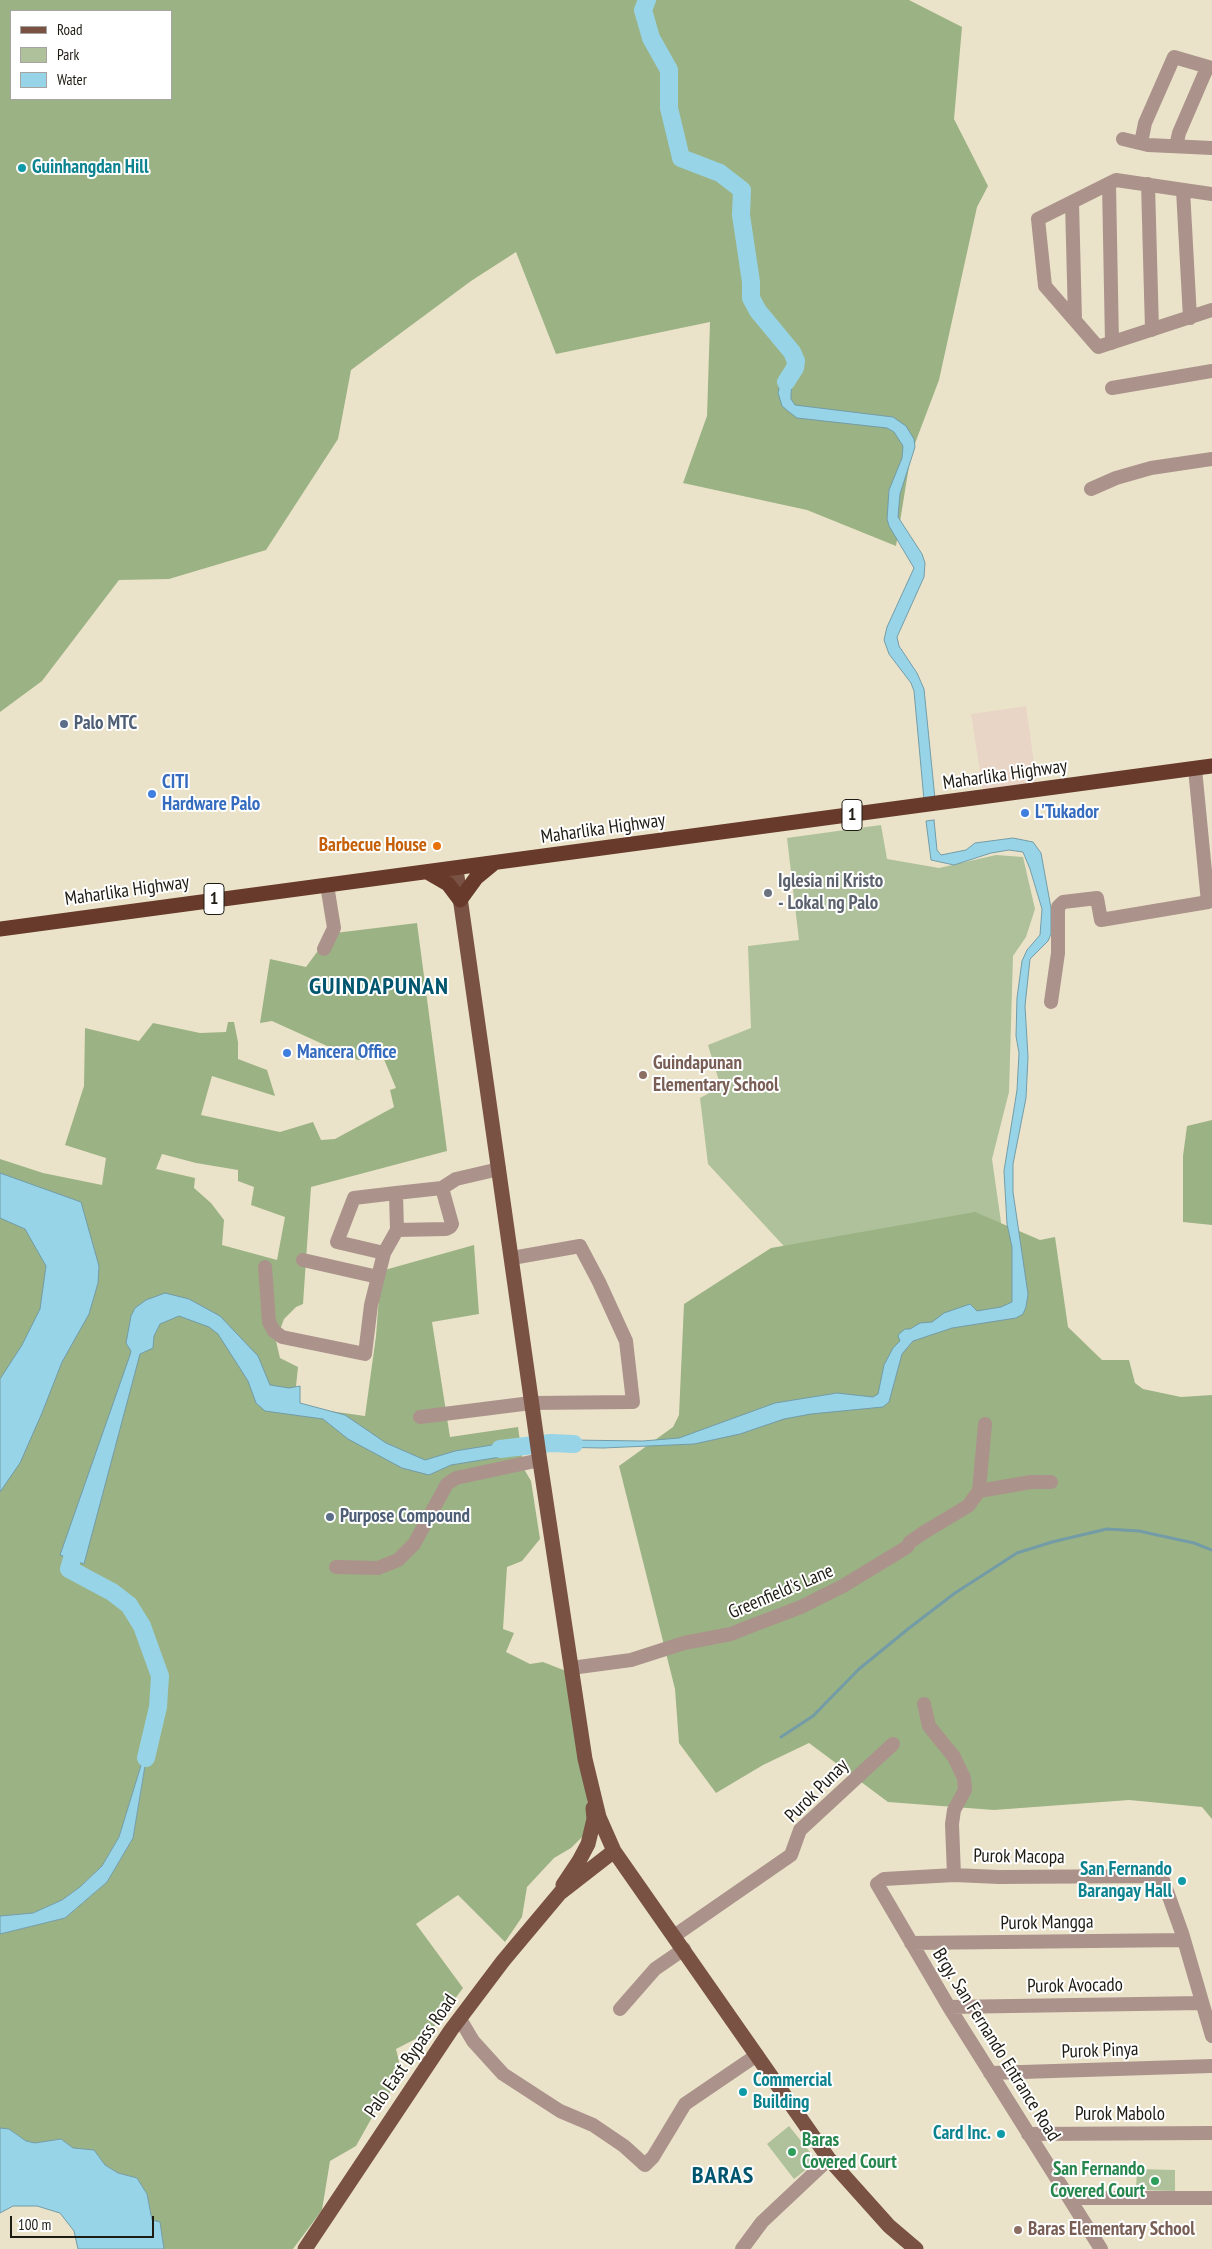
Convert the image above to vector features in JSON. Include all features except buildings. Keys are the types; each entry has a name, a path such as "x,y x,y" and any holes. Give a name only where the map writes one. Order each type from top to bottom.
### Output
{"highway":[{"name":"Maharlika Highway","path":"0,929 1212,766"},
{"path":"429,872 448,884 460,900 476,878 493,864"}],"main road":[{"path":"456,869 531,1403 571,1668 593,1798 605,1834 614,1851 829,2159 883,2220 916,2249"},
{"name":"Palo East Bypass Road","path":"588,1844 594,1819 593,1798"},
{"name":"Palo East Bypass Road","path":"560,1893 564,1882 597,1831 605,1834"},
{"name":"Palo East Bypass Road","path":"305,2249 460,2018 560,1893 614,1851"}],"street":[{"path":"1141,143 1145,122 1174,57 1210,68 1178,133 1176,146"},
{"path":"1123,139 1148,145 1212,148"},
{"path":"1212,194 1116,180 1038,219 1045,286 1098,347 1212,310"},
{"path":"1109,184 1112,343"},
{"path":"1148,184 1152,330"},
{"path":"1183,190 1190,318"},
{"path":"1072,202 1075,320"},
{"path":"1112,388 1212,371"},
{"path":"1091,489 1116,478 1151,468 1212,459"},
{"path":"1051,1002 1058,953 1058,907 1063,902 1096,898 1101,920 1208,902 1195,769"},
{"path":"324,949 334,928 327,885"},
{"path":"384,1253 337,1242 354,1198 442,1188 456,1179 499,1169"},
{"path":"397,1230 446,1229 450,1227 452,1224 442,1188"},
{"path":"265,1267 269,1322 274,1331 282,1337 365,1354 371,1305 384,1253 397,1230 396,1193"},
{"path":"420,1417 531,1403 633,1402 626,1341 580,1246 512,1258"},
{"path":"303,1260 378,1277"},
{"path":"985,1424 979,1491 1031,1482 1051,1482"},
{"path":"336,1567 378,1568 398,1560 414,1544 447,1484 456,1478 539,1457"},
{"name":"Greenfield's Lane","path":"571,1668 631,1660 684,1643 730,1634 800,1607 843,1586 907,1547 910,1542 923,1533 968,1506 979,1491"},
{"path":"924,1704 929,1726 954,1757 964,1778 965,1790 954,1810 952,1824 954,1875"},
{"name":"Purok Punay","path":"674,1936 791,1855 800,1830 894,1744"},
{"name":"Purok Macopa","path":"877,1884 884,1879 954,1875 999,1877 1153,1876 1163,1880 1184,1940"},
{"name":"Brgy. San Fernando Entrance Road","path":"877,1884 949,2007 1101,2249"},
{"path":"1184,1940 1212,2036"},
{"name":"Purok Mangga","path":"911,1943 1184,1940"},
{"path":"620,2009 655,1969 684,1949"},
{"name":"Purok Avocado","path":"949,2007 1201,2003"},
{"path":"460,2018 473,2041 503,2074 560,2111 593,2125 624,2146 645,2165 653,2157 685,2104 757,2055"},
{"name":"Purok Pinya","path":"990,2073 1212,2066"},
{"name":"Purok Mabolo","path":"1028,2134 1212,2134"},
{"path":"742,2249 762,2222 829,2159"},
{"path":"1070,2198 1212,2198"}],"shaded area":[{"path":"1026,706 1037,784 983,791 971,714"}],"green space":[{"path":"0,0 909,0 962,27 954,119 988,186 977,207 939,380 911,454 896,546 807,510 683,483 707,416 710,322 556,354 516,252 471,281 351,370 338,439 266,550 169,579 119,580 42,681 0,712"},
{"path":"881,825 887,859 939,868 996,855 1023,857 1035,909 1026,937 1013,956 1009,1092 992,1159 1002,1229 805,1269 708,1164 700,1098 720,1084 708,1045 751,1028 748,946 799,940 787,838"},
{"path":"417,923 447,1151 311,1187 303,1304 296,1307 284,1319 276,1341 280,1358 298,1367 294,1406 365,1416 376,1336 381,1271 474,1245 479,1314 432,1322 450,1437 518,1427 524,1469 531,1481 540,1539 522,1561 507,1567 503,1629 514,1633 506,1652 530,1664 543,1662 566,1671 590,1816 585,1834 571,1848 554,1858 527,1887 522,1917 505,1942 458,1895 416,1924 463,1988 431,2031 396,2049 403,2078 379,2105 356,2146 330,2161 322,2210 293,2249 164,2249 160,2222 152,2220 147,2194 137,2178 118,2173 105,2165 94,2150 73,2148 61,2139 35,2143 26,2141 9,2129 0,2128 0,1934 65,1918 107,1882 133,1838 149,1742 119,1837 102,1866 80,1887 62,1900 33,1913 0,1916 0,1159 43,1173 102,1185 106,1158 65,1145 84,1086 85,1028 139,1041 153,1023 200,1033 226,1032 228,1022 234,1022 238,1042 238,1059 267,1070 275,1096 212,1076 201,1115 280,1132 313,1122 321,1140 335,1139 394,1107 390,1090 396,1088 383,1057 358,1060 272,1021 260,1023 270,959 306,967 320,948 327,934","holes":["162,1154 196,1163 238,1170 238,1181 254,1187 251,1205 285,1217 277,1260 222,1245 224,1220 211,1203 194,1188 195,1178 156,1169"]},
{"path":"1212,1120 1212,1225 1183,1222 1183,1156 1187,1126"},
{"path":"975,1212 1040,1240 1055,1237 1068,1327 1102,1360 1129,1360 1135,1383 1143,1389 1181,1397 1212,1395 1212,1819 1202,1807 1129,1800 994,1810 888,1802 809,1743 763,1765 716,1793 679,1743 675,1689 619,1466 673,1427 679,1415 684,1304 771,1248"},
{"path":"789,2126 817,2161 794,2179 767,2144"},
{"path":"1137,2169 1175,2170 1175,2191 1136,2190"}],"water":[{"path":"796,361 799,363 798,372 792,384 791,393 791,399 795,405 893,417 906,426 914,439 915,447 900,494 898,517 922,554 925,563 924,577 897,637 899,646 917,673 924,689 935,799 924,800 914,691 911,683 889,654 884,640 887,627 914,568 889,526 887,519 889,490 902,458 903,446 894,432 887,428 797,418 789,412 782,406 778,393 781,379 790,364"},
{"path":"934,820 937,850 941,855 966,850 975,843 1013,838 1033,842 1041,853 1051,908 1051,934 1048,941 1030,959 1025,1006 1028,1057 1026,1098 1013,1164 1013,1192 1028,1294 1023,1314 1016,1318 952,1328 913,1341 902,1354 889,1402 883,1407 811,1414 784,1419 740,1434 694,1444 603,1448 551,1447 550,1438 643,1441 679,1438 775,1403 837,1393 873,1397 878,1394 884,1365 893,1348 900,1341 899,1334 905,1329 910,1329 920,1323 932,1322 944,1313 970,1304 977,1311 1001,1307 1012,1302 1012,1247 1007,1224 1004,1171 1017,1090 1019,1053 1016,1036 1017,998 1022,961 1027,950 1040,935 1042,909 1023,852 1009,850 991,853 954,865 931,860 926,821"},
{"path":"0,1173 81,1202 99,1266 98,1283 89,1314 62,1362 20,1463 0,1492 0,1379 22,1345 40,1309 46,1266 25,1229 0,1218"},
{"path":"165,1293 189,1299 220,1316 258,1356 270,1385 289,1388 300,1386 300,1403 345,1415 386,1443 425,1460 455,1451 523,1440 525,1453 451,1465 429,1475 402,1468 348,1439 323,1419 265,1411 256,1403 248,1381 218,1334 209,1327 179,1316 160,1324 154,1336 153,1348 140,1354 84,1564 60,1555 130,1355 131,1351 126,1343 131,1316 135,1308 146,1300"},
{"path":"150,1736 133,1838 107,1882 65,1918 0,1934 0,1916 33,1913 62,1900 80,1887 102,1866 119,1837"},
{"path":"0,2128 9,2129 26,2141 35,2143 61,2139 73,2148 94,2150 105,2165 118,2173 137,2178 147,2194 152,2220 160,2222 164,2249 78,2249 74,2231 60,2213 37,2206 13,2206 0,2213"}],"waterway":[{"path":"647,0 643,10 651,38 669,70 669,108 681,158 720,173 742,190 741,215 751,282 751,298 758,311 792,352 796,361 795,368 786,382"},
{"path":"500,1449 551,1443 574,1444"},
{"path":"781,1737 813,1716 859,1669 908,1629 955,1593 1017,1553 1052,1542 1107,1529 1139,1531 1194,1543 1212,1550"},
{"path":"78,1538 69,1569 112,1592 129,1605 142,1626 160,1676 158,1707 146,1758"}],"place":[{"name":"Guinhangdan Hill","path":"22,168"},
{"name":"Palo MTC","path":"64,724"},
{"name":"CITI Hardware Palo","path":"152,794"},
{"name":"L'Tukador","path":"1025,813"},
{"name":"Barbecue House","path":"437,846"},
{"name":"Iglesia ni Kristo - Lokal ng Palo","path":"768,893"},
{"name":"Mancera Office","path":"287,1053"},
{"name":"Guindapunan Elementary School","path":"643,1075"},
{"name":"Purpose Compound","path":"330,1517"},
{"name":"San Fernando Barangay Hall","path":"1182,1881"},
{"name":"Commercial Building","path":"743,2092"},
{"name":"Card Inc.","path":"1001,2134"},
{"name":"Baras Covered Court","path":"792,2152"},
{"name":"San Fernando Covered Court","path":"1155,2181"},
{"name":"Baras Elementary School","path":"1018,2230"}],"district":[{"name":"GUINDAPUNAN","path":"379,987"},
{"name":"BARAS","path":"723,2176"}]}
